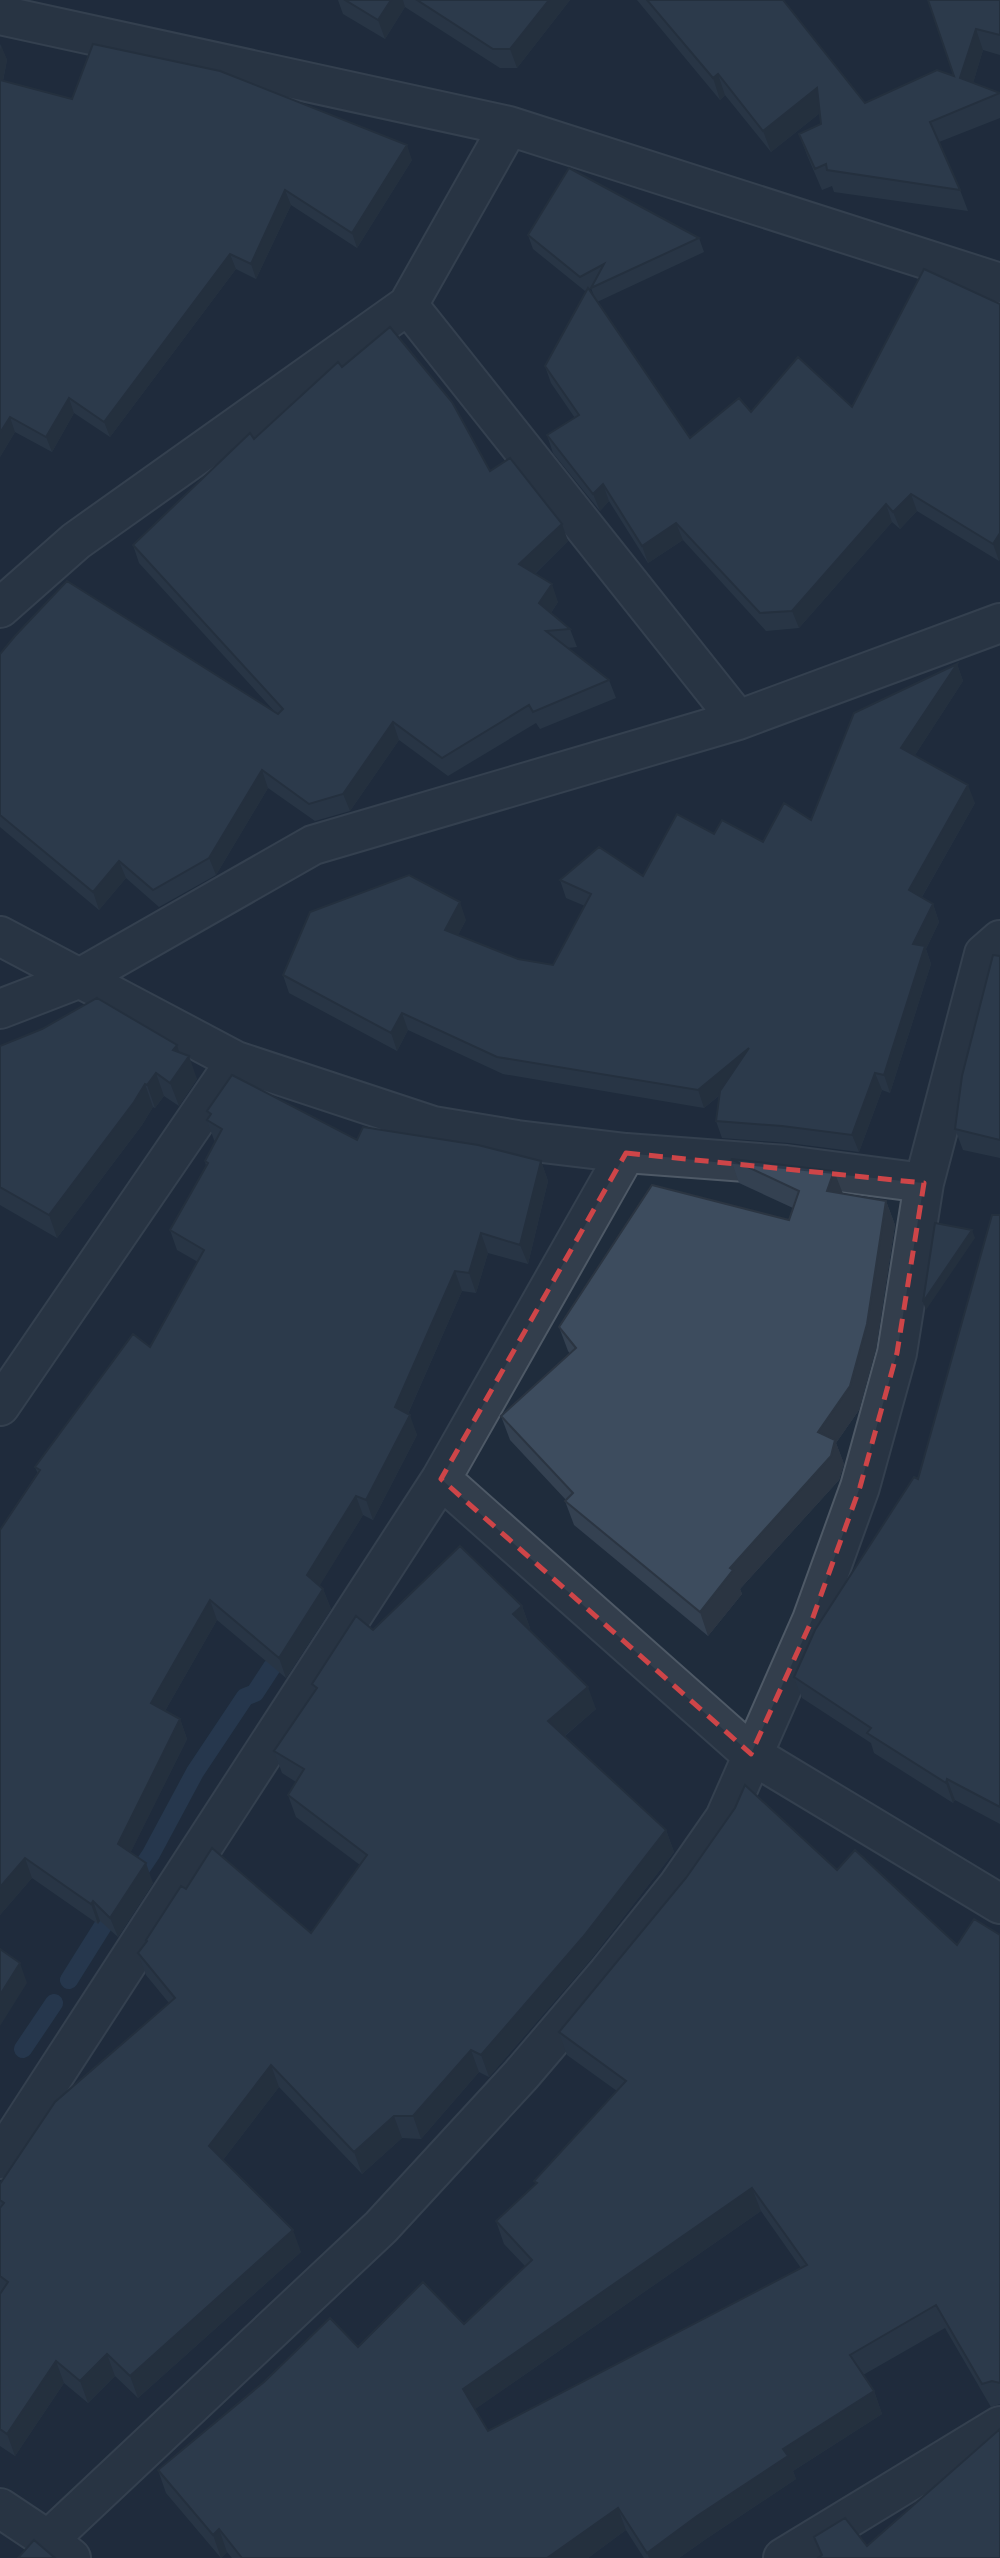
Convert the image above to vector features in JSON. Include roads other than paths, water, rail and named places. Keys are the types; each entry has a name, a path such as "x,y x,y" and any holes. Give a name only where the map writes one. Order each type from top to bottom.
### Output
{"street":[{"path":"0,15 509,126 1000,283"},
{"path":"0,608 76,541 408,304 509,126"},
{"path":"408,304 738,720"},
{"path":"0,1009 78,979 313,845 738,720 1000,623"},
{"path":"0,936 236,1061 433,1126 517,1140 626,1153 786,1165 924,1182"},
{"path":"0,2508 60,2549 381,2227 521,2075 677,1887 725,1818 812,1620 860,1487 897,1353 924,1182 984,954 1000,940"},
{"path":"0,1406 236,1061"},
{"path":"0,2159 441,1479 626,1153"},
{"path":"441,1479 751,1754 1000,1904"},
{"path":"783,2558 1000,2426"}],"waterway":[{"path":"132,1882 151,1854 195,1772 245,1697 255,1693 272,1667"},
{"path":"69,1980 116,1905"},
{"path":"23,2049 54,2003"}]}
